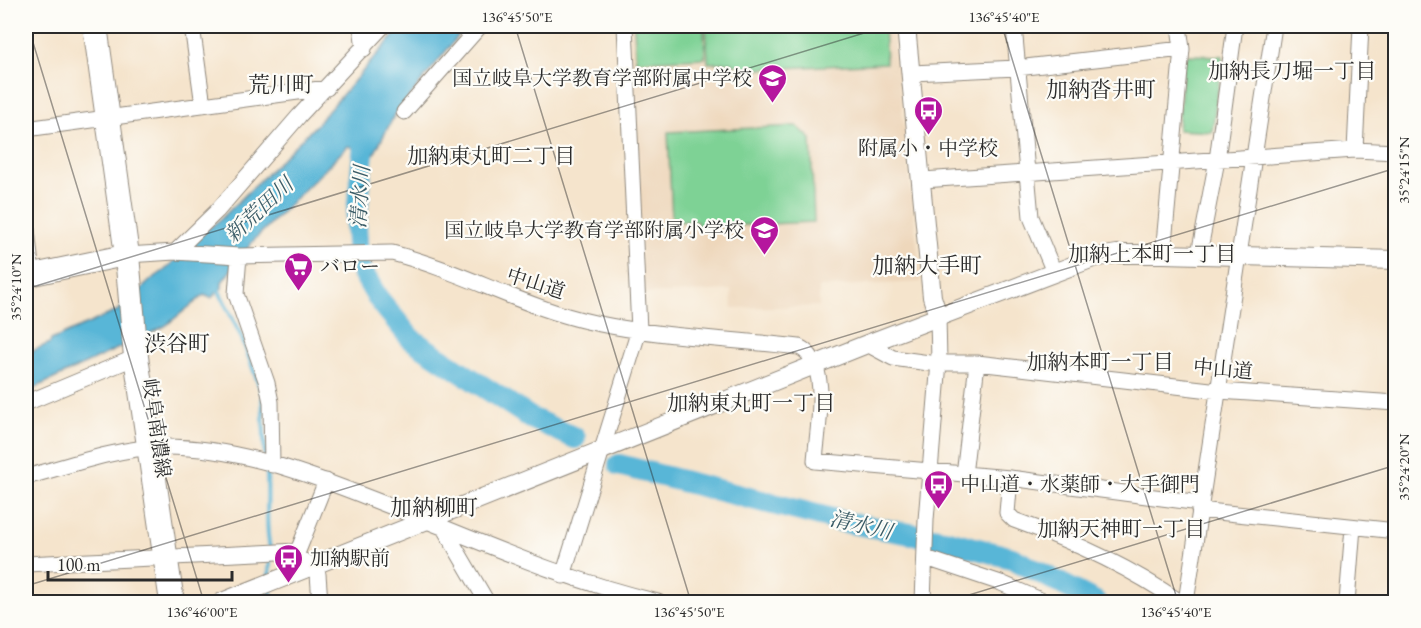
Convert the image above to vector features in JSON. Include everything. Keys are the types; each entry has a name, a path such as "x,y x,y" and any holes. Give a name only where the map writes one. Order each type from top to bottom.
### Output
{"main road":[{"name":"岐阜南濃線","path":"95,26 170,558 172,603"},
{"path":"29,275 127,255"},
{"name":"岐阜南濃線","path":"170,558 181,603"}],"street":[{"path":"192,26 203,105"},
{"path":"361,26 364,49"},
{"path":"175,252 217,211 299,116 364,49 383,26"},
{"path":"404,112 480,26"},
{"path":"563,576 639,330 625,26"},
{"path":"906,26 932,297 938,316 939,362 932,472 926,521 923,603"},
{"path":"1014,26 1031,217 1054,272"},
{"path":"1163,254 1182,49 1179,26"},
{"path":"1198,254 1217,160 1234,26"},
{"path":"1186,603 1274,26"},
{"path":"1355,150 1361,26"},
{"path":"912,73 1017,68 1182,49"},
{"path":"26,129 327,88"},
{"path":"922,180 1355,150 1395,152"},
{"path":"26,221 29,275"},
{"name":"中山道","path":"127,255 175,252 239,256 392,253 414,259 520,302 594,323 639,330 799,346 806,350 817,365"},
{"path":"222,603 270,583 303,559 434,523 603,449 1054,272 1117,254 1395,260"},
{"path":"239,256 236,294 267,383 271,402 267,463"},
{"name":"中山道","path":"867,344 893,358 977,363 1219,391 1395,403"},
{"path":"26,403 139,350"},
{"path":"964,475 977,363"},
{"path":"817,365 820,380 815,461 1010,478 1200,507 1395,531"},
{"path":"26,477 124,452 155,448 216,452 267,463 326,481 563,576 657,603"},
{"path":"1010,478 1007,513 1014,520 1071,540 1114,562 1180,603"},
{"path":"303,559 326,481"},
{"path":"434,523 487,603"},
{"path":"1347,603 1353,527"},
{"path":"26,564 270,553 303,559 318,574 320,603"},
{"path":"926,553 1045,603"}],"shaded area":[{"path":"630,26 893,26 921,282 819,287 819,306 732,308 731,290 643,294"}],"green space":[{"path":"634,26 704,26 705,58 636,61"},
{"path":"706,26 884,26 886,63 740,70 740,65 733,65 732,62 708,63"},
{"path":"1184,55 1223,56 1212,132 1178,130"},
{"path":"797,126 811,139 814,222 698,227 697,221 672,222 668,132"}],"water":[{"name":"新荒田川","path":"402,26 466,26 394,116 374,154 348,146 253,241 222,282 222,288 211,298 204,295 165,326 26,392 26,354 50,343 51,340 117,311 165,270 200,235 221,219 316,125"}],"waterway":[{"name":"清水川","path":"366,123 356,223 358,264 377,297 411,339 531,418 575,438"},
{"path":"217,287 241,336 262,393 265,456"},
{"name":"清水川","path":"619,465 844,522 944,540 1012,558 1096,602"},
{"path":"266,466 267,529 270,548"},
{"path":"269,578 270,556"},
{"path":"270,588 272,602"}],"place":[{"name":"国立岐阜大学教育学部附属中学校","path":"773,104"},
{"name":"附属小・中学校","path":"928,136"},
{"name":"国立岐阜大学教育学部附属小学校","path":"765,256"},
{"name":"バロー","path":"299,292"},
{"name":"中山道・水薬師・大手御門","path":"939,510"},
{"name":"加納駅前","path":"289,584"}],"district":[{"name":"加納長刀堀一丁目","path":"1292,71"},
{"name":"荒川町","path":"281,84"},
{"name":"加納沓井町","path":"1101,89"},
{"name":"加納東丸町二丁目","path":"491,156"},
{"name":"加納上本町一丁目","path":"1152,254"},
{"name":"加納大手町","path":"927,265"},
{"name":"渋谷町","path":"177,343"},
{"name":"加納本町一丁目","path":"1100,362"},
{"name":"加納東丸町一丁目","path":"751,403"},
{"name":"加納柳町","path":"434,507"},
{"name":"加納天神町一丁目","path":"1121,529"}]}
